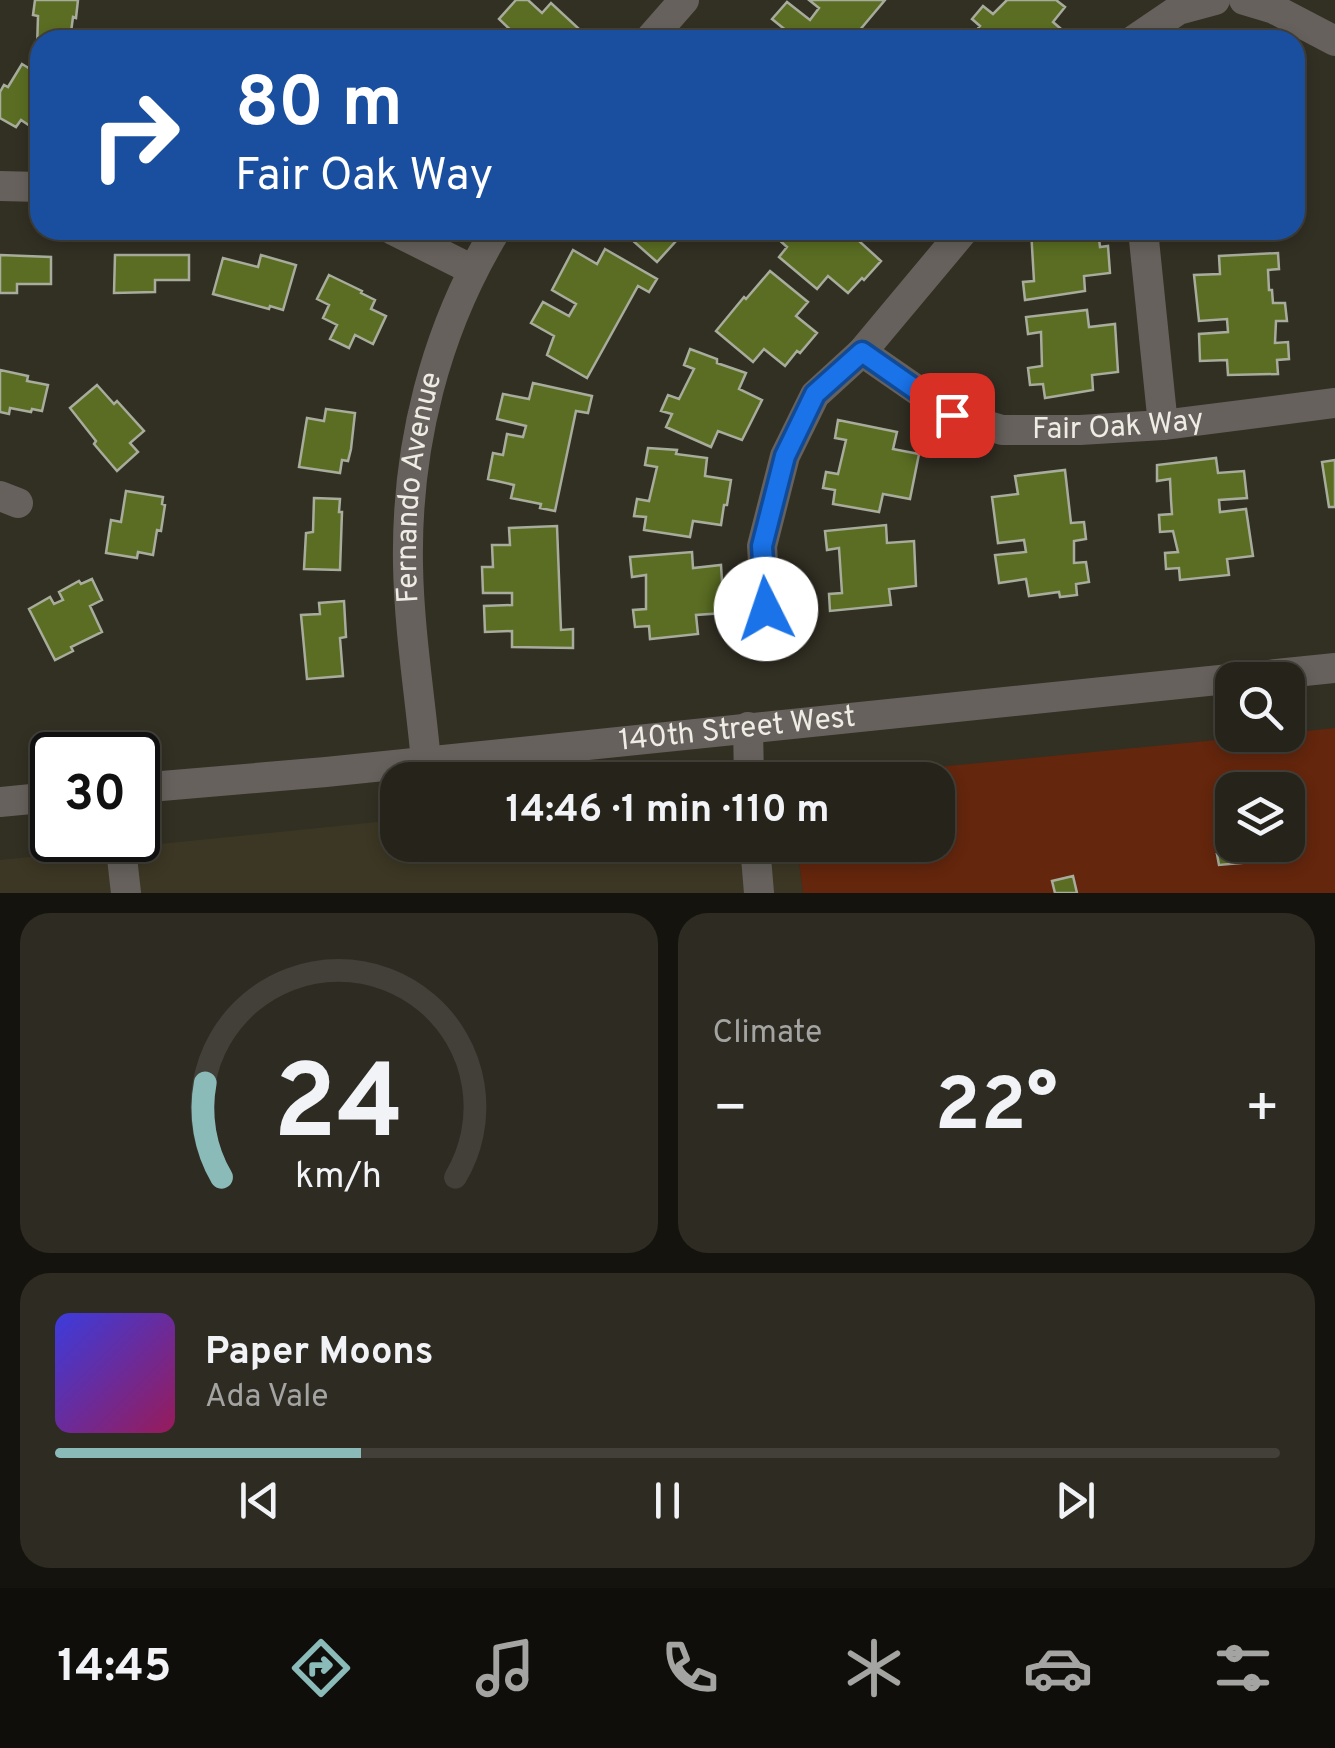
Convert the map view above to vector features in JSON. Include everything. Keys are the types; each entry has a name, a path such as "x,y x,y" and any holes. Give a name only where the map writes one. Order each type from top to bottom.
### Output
{"street":[{"path":"1149,30 1178,10 1215,0"},
{"path":"1244,0 1274,9 1335,41"},
{"path":"655,30 670,5"},
{"path":"0,186 30,186"},
{"path":"413,240 473,270"},
{"name":"Fernando Avenue","path":"426,761 408,566 412,481 418,437 439,354 473,270 490,240"},
{"path":"768,641 762,546 785,456 815,394 862,352 956,240"},
{"path":"1144,240 1163,424"},
{"name":"Fair Oak Way","path":"862,352 952,415 1002,430 1163,424 1335,403"},
{"name":"140th Street West","path":"160,786 1335,668"},
{"path":"748,727 748,762"},
{"path":"0,802 30,799"},
{"path":"122,862 126,893"},
{"path":"756,862 759,893"}],"shaded area":[{"path":"1335,728 1335,893 803,893 799,862 955,862 955,765 1215,740 1215,752 1305,752 1305,731"},
{"path":"380,822 380,862 799,862 803,893 0,893 0,860 30,857 30,862 160,862 160,844"}],"building":[{"path":"35,0 78,0 71,30 38,30 38,16 33,15"},
{"path":"516,0 528,0 542,13 551,3 578,28 511,30 499,19"},
{"path":"809,0 885,0 860,30 786,30 772,19 787,2 810,20 819,8"},
{"path":"1007,0 1056,0 1065,7 1053,22 1062,30 977,30 980,26 972,19 983,6 993,14"},
{"path":"22,64 30,69 30,126 21,120 16,127 0,118 0,92 4,85 8,87"},
{"path":"632,240 677,240 657,262"},
{"path":"779,240 862,240 881,261 848,293 828,276 817,289 779,257 787,247"},
{"path":"1032,240 1099,240 1100,247 1108,246 1110,273 1084,276 1085,291 1025,300 1023,282 1034,281"},
{"path":"605,249 657,279 649,292 638,286 587,378 547,355 554,336 531,323 543,302 569,316 576,304 552,290 573,250 597,264"},
{"path":"1278,253 1279,269 1268,270 1269,290 1273,303 1285,303 1287,321 1276,321 1275,343 1288,342 1289,359 1277,360 1278,374 1228,375 1227,360 1200,361 1199,334 1228,332 1227,319 1199,321 1194,275 1220,274 1219,256"},
{"path":"0,255 51,257 51,284 17,284 17,293 0,293"},
{"path":"115,255 189,255 189,280 155,280 155,292 114,293"},
{"path":"261,255 296,265 283,310 213,294 223,258 258,267"},
{"path":"770,271 808,302 796,316 817,333 785,366 764,349 753,362 716,331"},
{"path":"329,275 375,300 371,309 386,316 373,344 355,335 349,348 330,339 337,325 323,318 329,305 317,299"},
{"path":"1087,310 1089,327 1115,324 1118,372 1092,375 1093,390 1045,398 1043,384 1030,385 1028,368 1042,366 1041,332 1028,334 1026,317"},
{"path":"690,349 746,373 739,389 762,400 742,440 718,431 711,447 666,427 672,414 661,411 668,395 679,399 694,369 684,365"},
{"path":"0,370 48,385 42,411 10,408 9,414 0,412"},
{"path":"533,383 592,396 588,413 576,411 555,511 511,498 514,485 488,479 493,453 503,455 507,434 523,437 526,426 497,419 503,394 529,399"},
{"path":"97,385 144,431 130,443 138,452 117,471 70,408"},
{"path":"326,409 355,413 348,461 342,460 340,473 299,467 307,418 324,421"},
{"path":"838,420 897,432 893,449 919,454 910,499 883,494 879,512 833,504 835,490 823,488 826,472 838,474 846,440 835,438"},
{"path":"648,448 707,458 705,476 731,480 721,525 693,521 690,537 644,530 646,517 634,516 637,499 649,501 657,467 645,465"},
{"path":"1216,458 1218,473 1244,471 1247,498 1219,500 1220,512 1246,509 1253,556 1227,559 1229,575 1180,580 1179,568 1166,569 1165,553 1178,552 1173,531 1160,532 1159,515 1172,514 1170,479 1157,481 1157,465"},
{"path":"1335,460 1335,507 1329,507 1322,462"},
{"path":"1065,470 1071,523 1084,522 1086,539 1074,541 1074,563 1086,562 1089,582 1076,584 1077,595 1060,597 1059,592 1029,596 1026,579 999,583 995,555 1026,552 1024,540 998,543 992,497 1018,494 1015,476"},
{"path":"126,491 163,497 161,531 157,530 153,555 138,552 137,558 106,553 111,520 121,522"},
{"path":"314,498 340,499 340,570 304,569 306,533 313,532"},
{"path":"886,525 887,543 914,541 916,586 889,589 891,605 830,611 829,594 842,593 839,548 827,550 825,531"},
{"path":"557,526 561,630 573,629 573,648 512,647 512,631 485,632 484,606 512,605 512,593 483,593 482,567 493,567 492,545 510,545 509,528"},
{"path":"692,552 693,568 721,565 724,613 696,615 698,634 650,639 649,626 635,627 633,610 646,609 646,575 632,577 630,557"},
{"path":"92,579 102,600 90,606 102,632 55,660 29,609 50,597 54,604 63,600 59,592"},
{"path":"344,601 346,637 340,638 343,676 307,679 301,615 320,614 319,603"},
{"path":"1073,876 1077,893 1055,893 1052,881"}],"route":[{"path":"766,609 762,546 785,456 815,394 862,352 952,415"}]}
